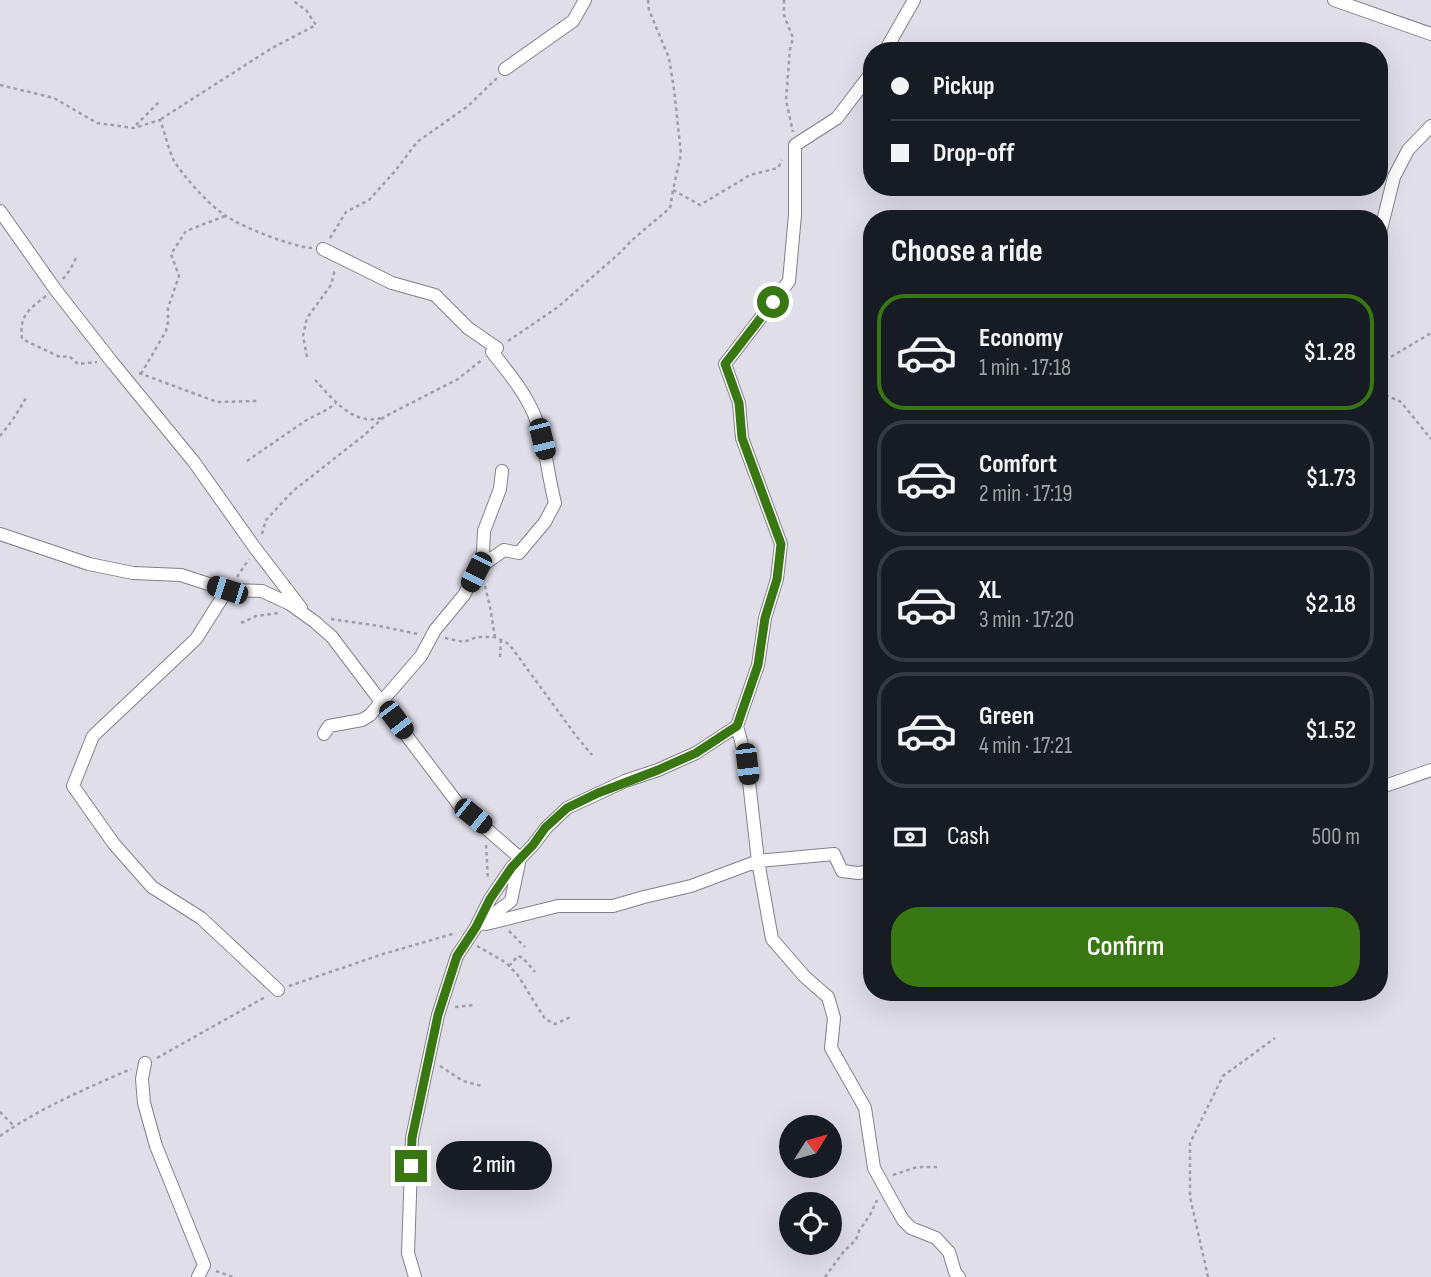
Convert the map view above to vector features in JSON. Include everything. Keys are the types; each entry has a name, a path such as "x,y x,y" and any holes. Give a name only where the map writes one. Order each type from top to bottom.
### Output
{"street":[{"path":"505,69 573,21 584,0"},
{"path":"890,42 914,0"},
{"path":"1334,0 1431,34"},
{"path":"863,84 837,118 795,145 795,215 789,281 725,364 739,403 742,438 781,544 777,579 765,618 758,665 737,726 747,764 758,861 772,939 805,977 828,997 834,1018 831,1048 865,1108 874,1168 902,1220 911,1228 936,1238 949,1252 959,1277"},
{"path":"1386,210 1394,177 1408,150 1431,126"},
{"path":"0,212 49,281 194,462 304,614"},
{"path":"329,252 392,283 435,295 495,350 536,419 555,503 545,522 519,553 504,550 487,562 483,552"},
{"path":"324,734 328,726 362,720 370,715 421,656 435,630 464,595 483,552 484,531 500,489 502,471"},
{"path":"0,534 89,564 132,573 181,575 227,590 262,590 304,614 332,637 459,805 520,858"},
{"path":"227,590 196,639 93,736 73,786 114,844 152,887 201,918 278,990"},
{"path":"415,1277 408,1253 412,1138 442,1002 457,956 490,899 545,828 567,808 696,753 737,726"},
{"path":"1388,785 1431,769"},
{"path":"475,928 558,906 613,906 691,886 758,861 834,854 842,871 863,872"},
{"path":"475,928 511,901 520,858"},
{"path":"145,1063 142,1079 144,1103 156,1146 201,1271"}],"path":[{"path":"0,85 54,98 97,123 134,128 160,120 272,48 316,25 306,10 292,0"},
{"path":"315,380 340,407 364,418 384,417 458,379 558,307 670,208 681,154 669,58 649,10 648,0"},
{"path":"784,0 784,15 793,38 786,100 795,145"},
{"path":"307,357 303,335 307,318 331,285 336,267 329,252 346,212 369,200 417,142 468,106 505,69"},
{"path":"134,128 159,102"},
{"path":"160,120 174,160 195,188 226,216 301,248 329,252"},
{"path":"673,190 700,205 750,175 778,167 783,157"},
{"path":"141,374 166,331 168,309 178,276 171,254 186,231 226,216"},
{"path":"31,307 20,325 22,340 60,357 69,356 78,364 103,361 124,364 141,374 217,402 257,401"},
{"path":"1388,359 1431,333"},
{"path":"1388,396 1401,402 1431,439"},
{"path":"0,436 26,398"},
{"path":"247,461 336,403"},
{"path":"227,590 244,569 262,535 266,520 293,491 384,417"},
{"path":"478,566 490,607 495,638"},
{"path":"241,623 256,616 274,613 304,614 464,642 477,637 501,640 509,644 593,755"},
{"path":"500,657 501,640"},
{"path":"487,828 490,899"},
{"path":"501,919 525,947"},
{"path":"0,1136 62,1101 167,1054 278,990 383,954 475,928"},
{"path":"475,928 469,941 517,974 545,1018 555,1024 573,1016"},
{"path":"509,966 518,956 535,972"},
{"path":"442,1002 453,1007 474,1005"},
{"path":"1208,1277 1190,1197 1190,1143 1223,1076 1275,1038"},
{"path":"429,1058 463,1081 482,1086"},
{"path":"0,1112 14,1126"},
{"path":"825,1277 844,1251 856,1240 888,1177 917,1167 937,1167"},
{"path":"201,1271 233,1277"}],"route":[{"path":"411,1166 412,1138 438,1015 457,956 512,867 545,828 567,808 696,753 737,726 758,665 765,618 777,579 781,544 742,438 739,403 725,364 773,302"}]}
